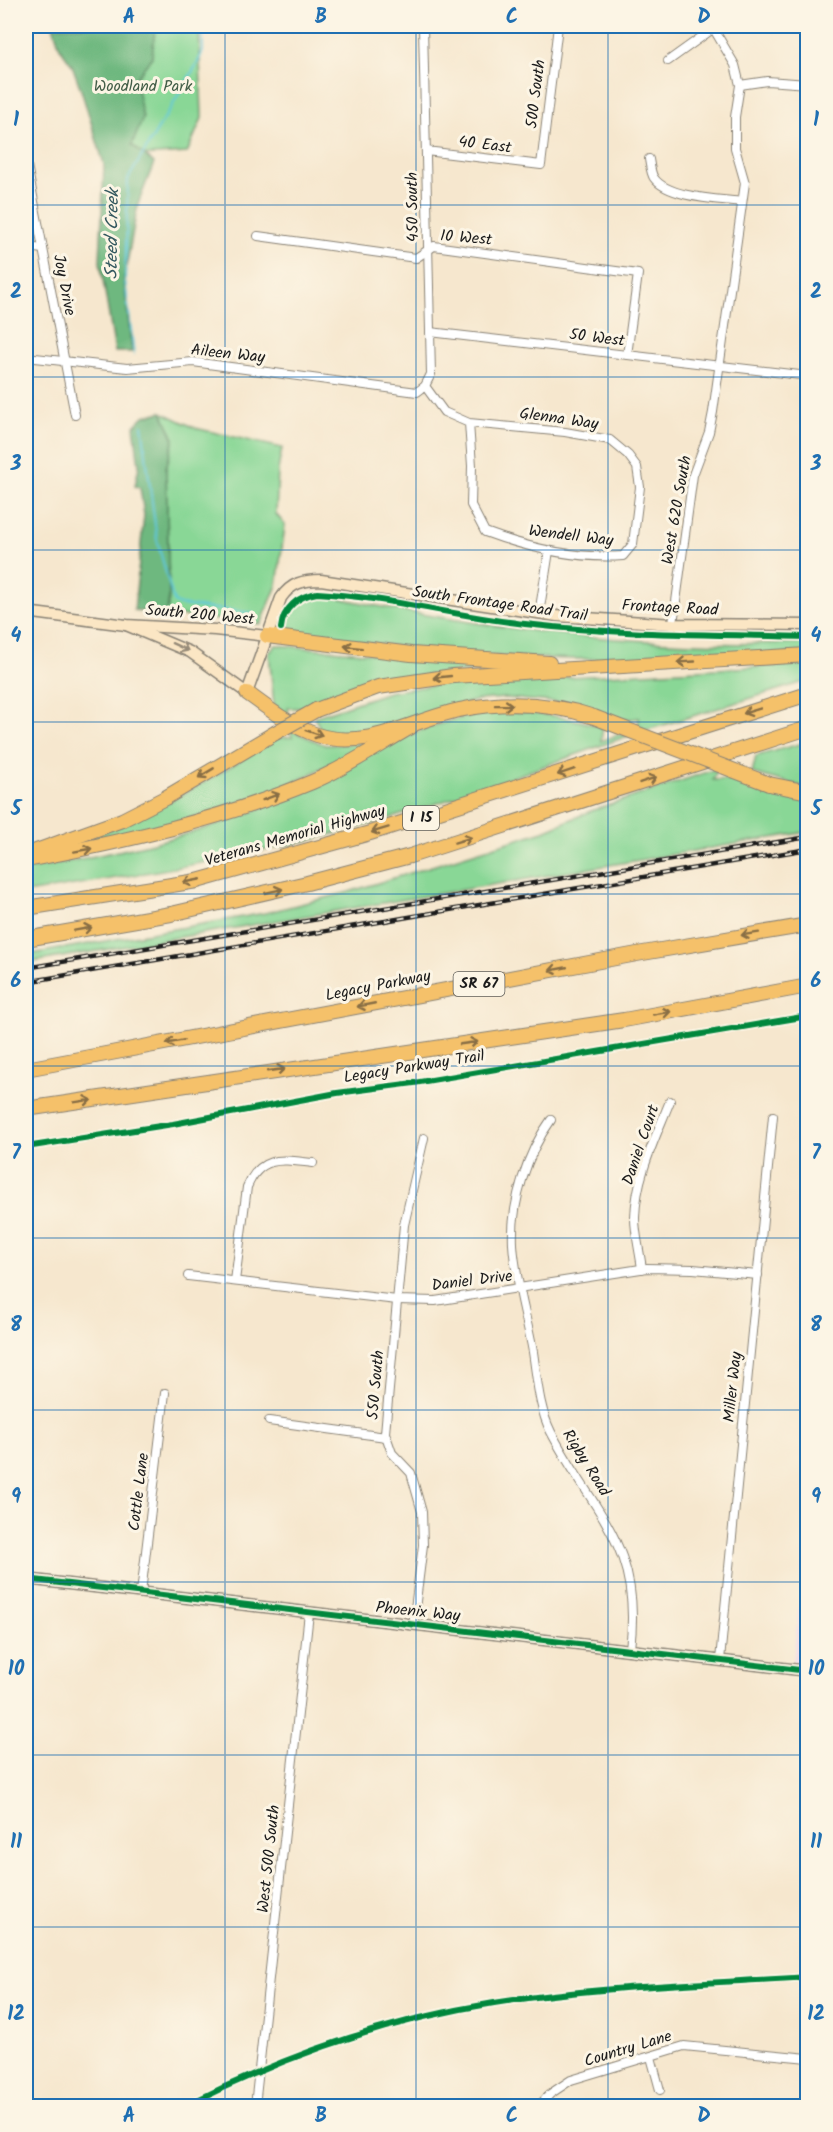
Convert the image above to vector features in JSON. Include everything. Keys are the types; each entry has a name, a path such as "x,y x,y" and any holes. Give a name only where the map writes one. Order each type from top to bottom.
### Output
{"highway":[{"path":"267,636 411,654 605,668"},
{"path":"26,854 122,820 165,798 316,710 378,687 418,680 807,656"},
{"path":"247,693 290,723 319,736 361,739 411,727 458,711 498,705 556,707 594,717 769,784 807,792"},
{"name":"Veterans Memorial Highway","path":"26,908 197,880 370,833 807,694"},
{"path":"26,860 106,845 232,811 314,782 411,727"},
{"name":"I 15","path":"26,939 171,914 307,884 410,856 807,728"},
{"name":"Legacy Parkway","path":"26,1070 637,954 807,925"},
{"path":"26,1109 624,1020 807,986"}],"street":[{"name":"450 South","path":"423,26 431,374 425,386"},
{"name":"500 South","path":"541,165 558,26"},
{"path":"668,61 713,27 731,55 740,85 767,81 807,84"},
{"name":"West 620 South","path":"673,624 693,475 709,432 742,202 744,183 735,148 735,117 740,85"},
{"name":"40 East","path":"426,151 541,165"},
{"path":"649,159 654,178 666,188 683,194 742,202"},
{"name":"Joy Drive","path":"26,160 75,415"},
{"name":"10 West","path":"258,236 416,258 434,246 638,274 627,355"},
{"path":"26,248 43,249"},
{"name":"50 West","path":"430,332 807,376"},
{"name":"Aileen Way","path":"26,357 127,368 193,362 417,392 425,386"},
{"name":"Glenna Way","path":"425,386 444,412 469,423 565,432 610,440 628,455 637,467 640,487 633,544 623,556"},
{"name":"Wendell Way","path":"469,423 472,466 471,505 485,532 512,542 549,550 623,556"},
{"path":"539,614 549,550"},
{"name":"Frontage Road","path":"247,693 285,592 298,582 313,580 539,614 673,624 807,625"},
{"path":"26,612 126,625"},
{"name":"South 200 West","path":"126,625 214,630 267,636"},
{"name":"South 200 West","path":"126,625 190,652 247,693"},
{"name":"Daniel Court","path":"642,1269 635,1220 637,1191 670,1101"},
{"name":"Miller Way","path":"720,1660 773,1116"},
{"name":"Rigby Road","path":"551,1120 536,1140 517,1209 513,1244 542,1404 550,1430 614,1535 628,1570 633,1604 630,1648"},
{"name":"550 South","path":"413,1625 423,1545 422,1512 411,1473 392,1452 386,1437 404,1225 424,1138"},
{"path":"235,1281 247,1187 253,1173 261,1165 273,1161 313,1163"},
{"name":"Daniel Drive","path":"188,1276 397,1300 435,1301 642,1269 684,1268 758,1275"},
{"name":"Cottle Lane","path":"141,1593 165,1394"},
{"path":"269,1421 386,1437"},
{"name":"Phoenix Way","path":"26,1580 630,1648 807,1671"},
{"name":"West 500 South","path":"255,2106 309,1613"},
{"name":"Country Lane","path":"539,2106 550,2094 572,2080 684,2046 807,2058"},
{"path":"651,2057 660,2090"}],"shaded area":[{"path":"807,1527 807,1665 793,1663"}],"green space":[{"path":"53,26 152,26 155,29 152,57 135,80 143,118 132,145 154,163 138,204 124,279 132,352 115,352 100,262 104,164 72,65 60,48"},
{"name":"Woodland Park","path":"60,26 199,26 202,118 187,153 106,158"},
{"path":"162,412 195,428 282,448 278,470 276,514 285,525 277,585 261,624 164,614 168,607 169,594 166,468 174,439"},
{"path":"162,412 174,439 166,468 169,594 168,607 164,614 134,610 144,515 140,488 135,486 139,466 134,426 144,416"},
{"path":"319,594 500,627 623,640 684,643 807,642 807,653 625,659 516,657 431,650 290,632 283,622 289,612 302,600"},
{"path":"276,645 517,667 375,682 321,703 288,708 289,715 274,705 269,653"},
{"path":"807,664 807,681 644,731 638,728 639,718 617,721 564,703 506,698 478,700 370,730 334,735 323,733 314,717 389,692 442,684"},
{"path":"492,712 535,713 589,723 603,727 601,741 621,734 628,736 448,800 338,833 221,859 26,893 26,870 137,847 219,824 276,801 397,740 459,718"},
{"path":"290,730 325,745 370,743 301,779 230,809 50,853 110,830 167,803 276,738 292,737"},
{"path":"807,742 807,788 752,773 756,756"},
{"path":"713,770 717,771 713,780 737,779 807,798 807,832 26,963 26,955 265,913 349,892 544,831 591,811"}],"waterway":[{"name":"Steed Creek","path":"134,354 125,280 128,179 197,64 203,51 202,26"},
{"name":"Steed Creek","path":"142,425 157,540 174,602 180,605 252,613"}],"railway":[{"path":"26,968 808,837"},
{"path":"26,982 808,849"}],"cycle path":[{"name":"South Frontage Road Trail","path":"281,628 282,621 293,604 317,593 369,598 499,621 560,628 666,634 808,637"},
{"name":"Legacy Parkway Trail","path":"26,1147 173,1124 337,1093 414,1083 808,1016"},
{"path":"26,1579 808,1671"},
{"path":"185,2106 259,2072 336,2042 454,2010 572,1993 808,1977"}]}
